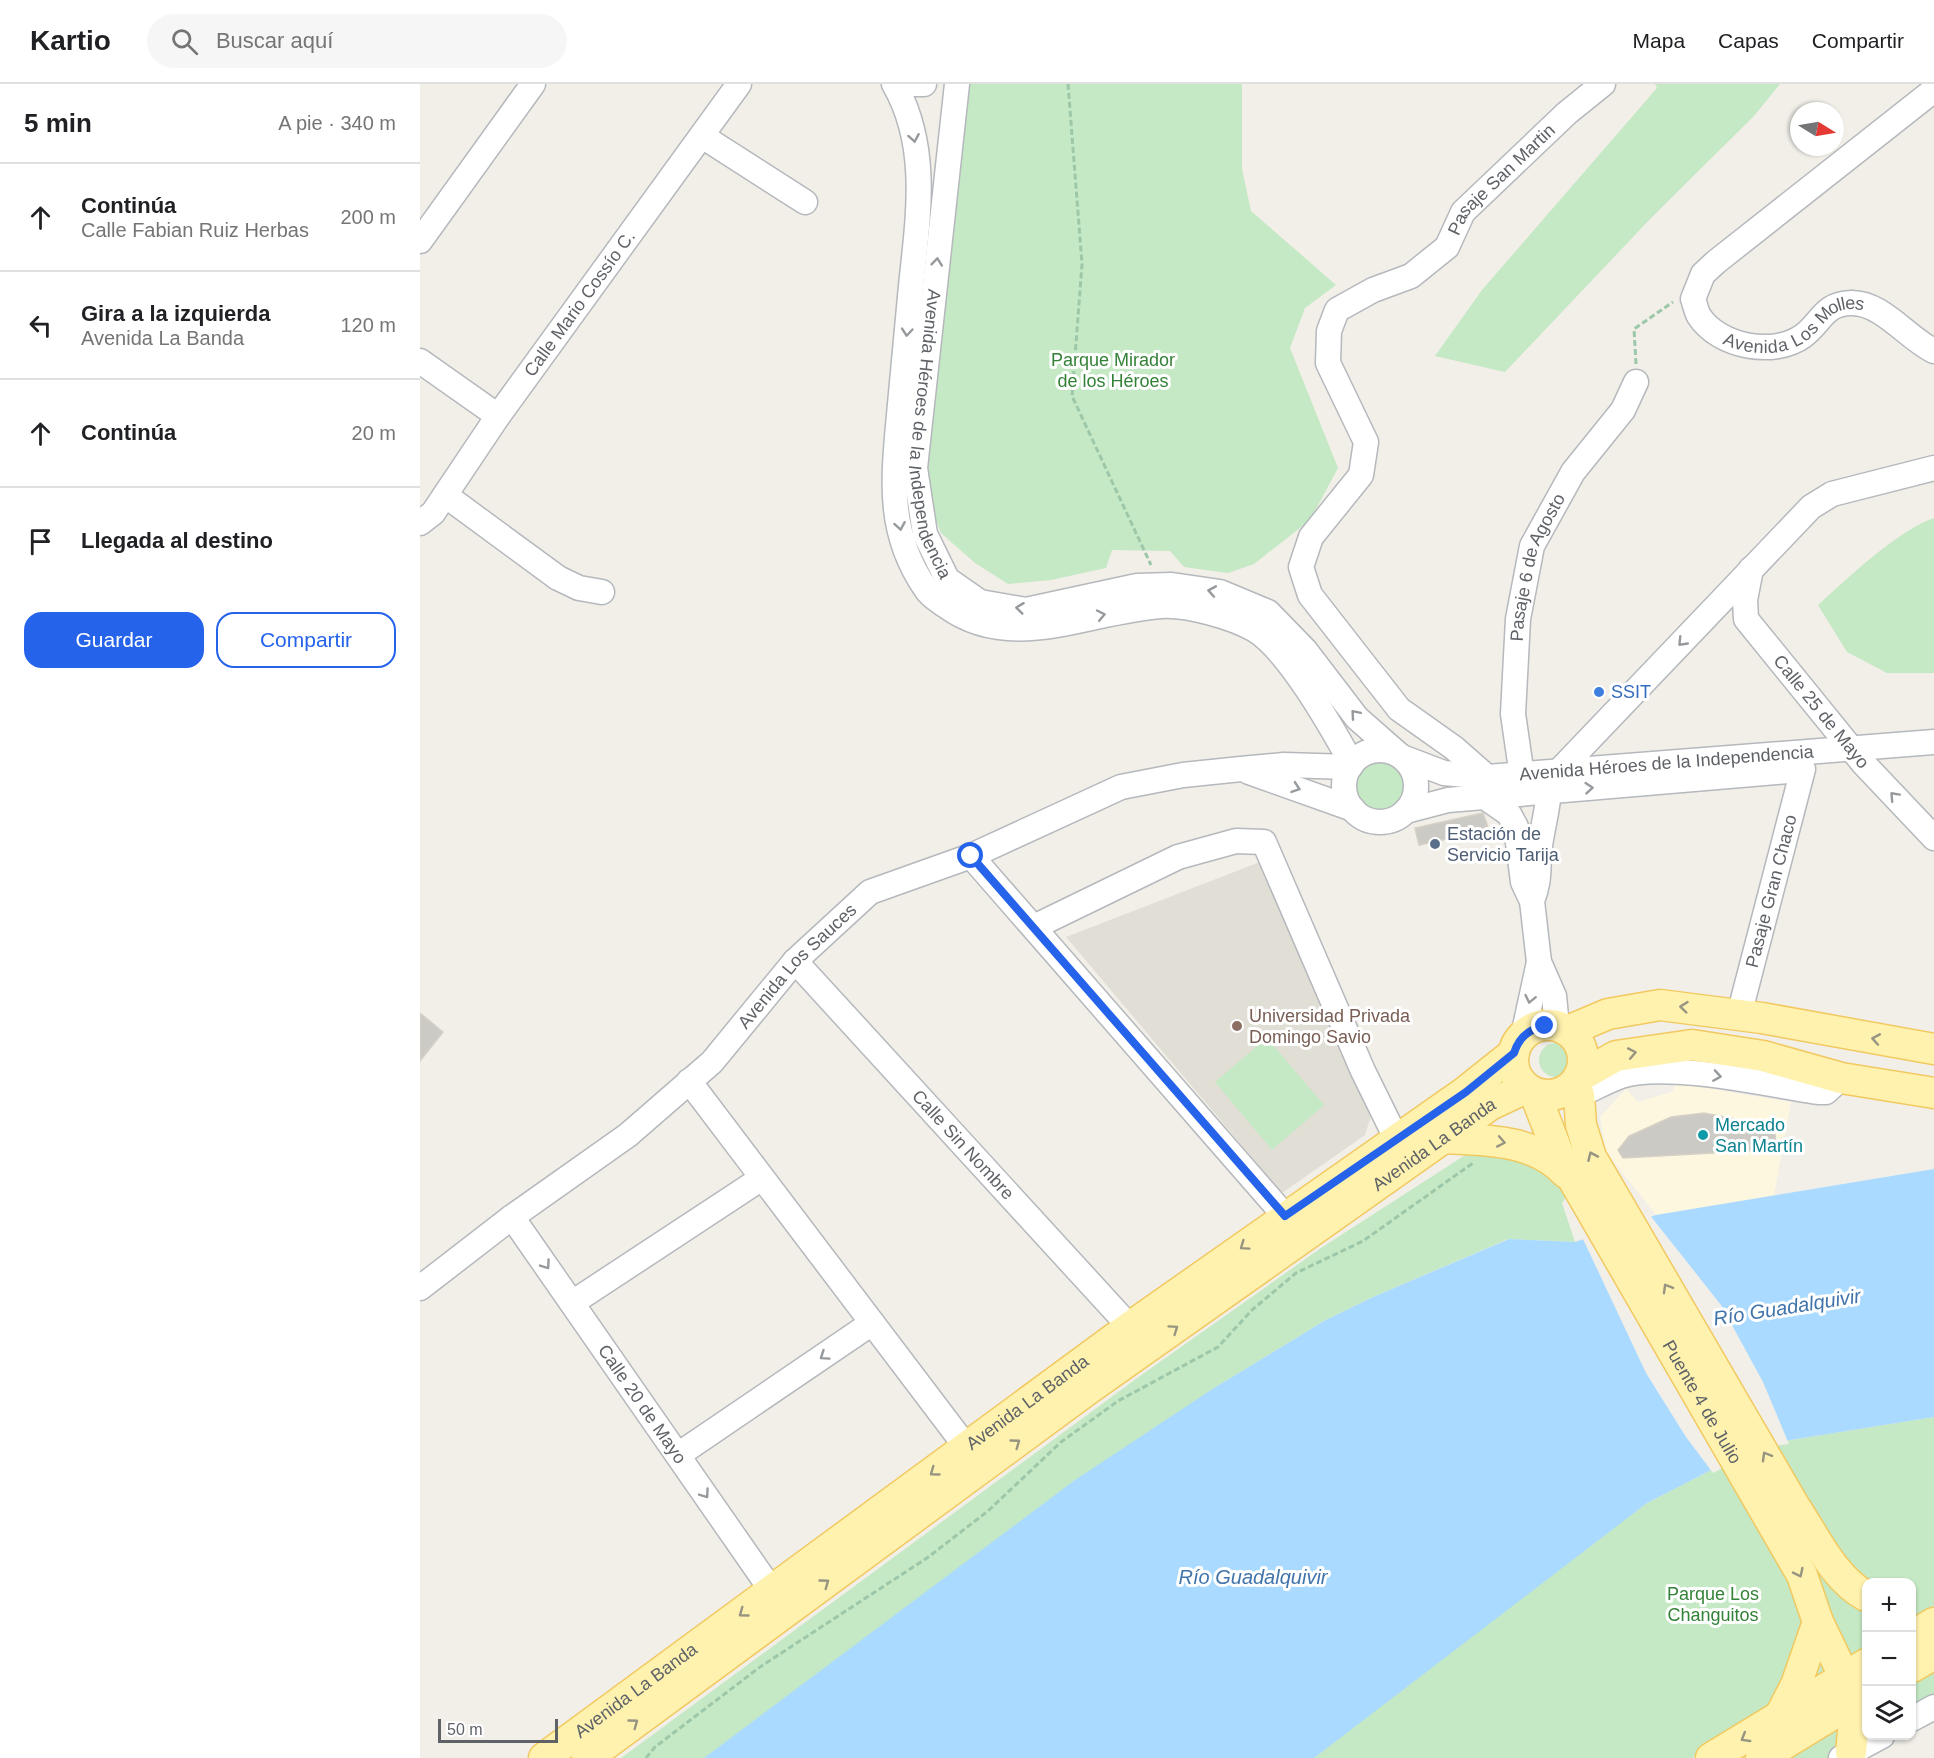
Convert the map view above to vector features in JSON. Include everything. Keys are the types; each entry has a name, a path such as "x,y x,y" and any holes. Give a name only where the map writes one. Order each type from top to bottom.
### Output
{"main road":[{"path":"1934,1049 1739,1015 1660,1005 1608,1014 1562,1029 1539,1027 1518,1045 1515,1072 1531,1091 1559,1094 1578,1085 1616,1056 1692,1045 1763,1056 1840,1078 1934,1093"},
{"path":"1562,1029 1575,1038 1583,1057 1578,1085"},
{"name":"Avenida La Banda","path":"544,1758 1130,1327 1285,1216 1466,1092 1518,1045"},
{"name":"Puente 4 de Julio","path":"1578,1085 1581,1125 1609,1214 1783,1514 1818,1622 1858,1684"},
{"name":"Avenida La Banda","path":"587,1758 1087,1390 1443,1138 1498,1100 1531,1091"},
{"name":"Puente 4 de Julio","path":"1531,1091 1557,1153 1579,1188 1609,1214"},
{"path":"1443,1138 1493,1140 1529,1149 1560,1167 1579,1188"},
{"name":"Puente 4 de Julio","path":"1783,1514 1862,1594"},
{"path":"1916,1614 1934,1618"},
{"path":"1780,1716 1796,1685 1818,1622"},
{"path":"1916,1633 1934,1623"},
{"path":"1916,1664 1934,1654"},
{"path":"1711,1758 1780,1716 1858,1684"},
{"path":"1846,1755 1858,1684"},
{"path":"1761,1758 1858,1684"}],"street":[{"path":"420,241 533,84"},
{"name":"Calle Mario Cossío C.","path":"420,523 433,513 498,416 739,84"},
{"name":"Avenida Héroes de la Independencia","path":"894,84 907,106 913,133 919,200 892,487 905,555 928,592 960,616 1001,629 1040,629 1116,612 1163,605 1215,614 1256,631 1282,657 1326,717 1351,765"},
{"path":"908,84 924,84"},
{"name":"Avenida Héroes de la Independencia","path":"957,84 915,468 925,534 947,579 980,602 1026,610 1137,586 1160,585 1220,592 1268,612 1305,651 1357,718 1400,756 1485,787 1552,779 1858,756 1934,755"},
{"name":"Pasaje San Martin","path":"1485,787 1454,748 1399,708 1310,595 1302,567 1311,537 1361,475 1366,442 1328,363 1329,331 1338,310 1373,290 1411,276 1447,247 1464,212 1567,113 1604,84"},
{"path":"1693,299 1702,274 1934,90"},
{"path":"702,136 805,202"},
{"name":"Avenida Los Molles","path":"1693,299 1699,316 1720,336 1743,345 1783,345 1803,335 1830,307 1853,303 1876,311 1934,351"},
{"path":"420,361 498,416"},
{"name":"Pasaje 6 de Agosto","path":"1522,776 1513,714 1518,619 1532,546 1573,472 1623,410 1636,382"},
{"path":"1532,901 1540,881 1540,850 1552,779 1811,507 1832,494 1934,468"},
{"path":"445,495 558,578 579,588 602,591"},
{"path":"1746,619 1746,591 1751,569"},
{"path":"1712,611 1732,610 1746,619"},
{"name":"Calle 25 de Mayo","path":"1746,619 1858,756 1934,838"},
{"name":"Avenida Héroes de la Independencia","path":"1406,811 1522,776 1552,779 1803,769 1934,742"},
{"path":"1386,750 1400,756 1410,766 1415,777 1415,795 1406,811 1397,818 1373,822 1353,809 1344,789 1351,765 1361,755 1373,751 1386,750"},
{"name":"Avenida Los Sauces","path":"420,1287 512,1217 628,1135 712,1062 795,962 870,892 971,856 1121,787 1183,775 1241,769 1284,765 1351,765"},
{"name":"Avenida Los Sauces","path":"1241,769 1353,809"},
{"name":"Pasaje Gran Chaco","path":"1739,1015 1803,769"},
{"path":"1485,787 1509,814 1516,827 1523,882 1532,901 1539,962 1554,996 1562,1029"},
{"path":"1034,927 1178,857 1236,841 1264,842 1363,1071 1397,1140"},
{"path":"971,856 1285,1216"},
{"name":"Calle Sin Nombre","path":"795,962 1130,1327"},
{"path":"1518,1045 1539,962"},
{"path":"689,1081 967,1448"},
{"path":"572,1303 762,1178"},
{"name":"Calle 20 de Mayo","path":"512,1217 772,1591"},
{"path":"678,1455 872,1323"},
{"path":"1916,1716 1934,1707"},
{"path":"1846,1755 1874,1740"}],"path":[{"path":"1068,84 1082,264 1072,396 1160,585"},
{"path":"1636,382 1634,329 1671,302 1693,299"},
{"path":"646,1758 655,1747 760,1667 927,1558 988,1511 1061,1442 1118,1401 1218,1347 1252,1310 1296,1273 1363,1242 1471,1163 1479,1161"}],"shaded area":[{"name":"Universidad Privada Domingo Savio","path":"1260,862 1371,1116 1365,1135 1282,1193 1066,937"},
{"name":"Mercado San Martín","path":"1676,1083 1791,1102 1774,1195 1656,1215 1606,1152 1600,1117 1626,1089 1638,1102 1672,1092"}],"green space":[{"name":"Parque Mirador de los Héroes","path":"963,84 1242,84 1242,169 1251,211 1336,285 1305,308 1290,348 1338,468 1310,520 1254,564 1228,573 1184,567 1170,551 1112,550 1106,568 1051,580 1008,584 975,563 941,533 925,492 925,431"},
{"path":"1655,84 1780,84 1754,116 1652,217 1505,372 1435,356 1482,290 1657,88"},
{"path":"1934,518 1934,673 1887,673 1847,652 1818,605 1889,544 1904,533"},
{"path":"1374,761 1384,761 1398,768 1405,787 1398,806 1384,813 1374,813 1364,809 1357,802 1353,792 1353,782 1357,772 1364,765"},
{"path":"1267,1038 1324,1105 1272,1150 1215,1082"},
{"path":"1556,1043 1568,1048 1573,1060 1568,1072 1556,1077 1544,1072 1539,1060 1544,1048"},
{"path":"1473,1150 1536,1162 1569,1193 1562,1203 1575,1242 1508,1239 1373,1297 1324,1321 1214,1388 707,1758 621,1758 1140,1376 1321,1248"},
{"name":"Parque Los Changuitos","path":"1934,1417 1934,1612 1916,1623 1916,1578 1862,1578 1862,1655 1692,1758 1314,1758 1454,1647 1647,1503 1760,1445"},
{"path":"1934,1661 1934,1694 1916,1705 1916,1686 1916,1671"},
{"path":"1862,1702 1862,1737 1829,1758 1772,1758"}],"water":[{"name":"Río Guadalquivir","path":"1934,1169 1934,1417 1760,1445 1647,1503 1314,1758 704,1758 1075,1480 1214,1388 1324,1321 1373,1297 1509,1239 1575,1242 1656,1215"}],"pier":[{"path":"1649,1214 1721,1305 1763,1382 1789,1444 1761,1448 1713,1473 1686,1437 1646,1373 1582,1237"}],"building":[{"path":"1483,813 1489,830 1419,845 1415,828"},
{"path":"420,1013 443,1032 420,1061"},
{"name":"Mercado San Martín","path":"1704,1113 1736,1119 1775,1134 1776,1144 1768,1150 1623,1158 1618,1150 1629,1136 1671,1117"}],"place":[{"name":"SSIT","path":"1599,692"},
{"name":"Estación de Servicio Tarija","path":"1435,844"},
{"name":"Universidad Privada Domingo Savio","path":"1237,1026"},
{"name":"Mercado San Martín","path":"1703,1135"}],"route":[{"path":"971,856 1285,1216 1466,1092 1514,1053 1523,1036 1533,1029 1545,1026"}]}
